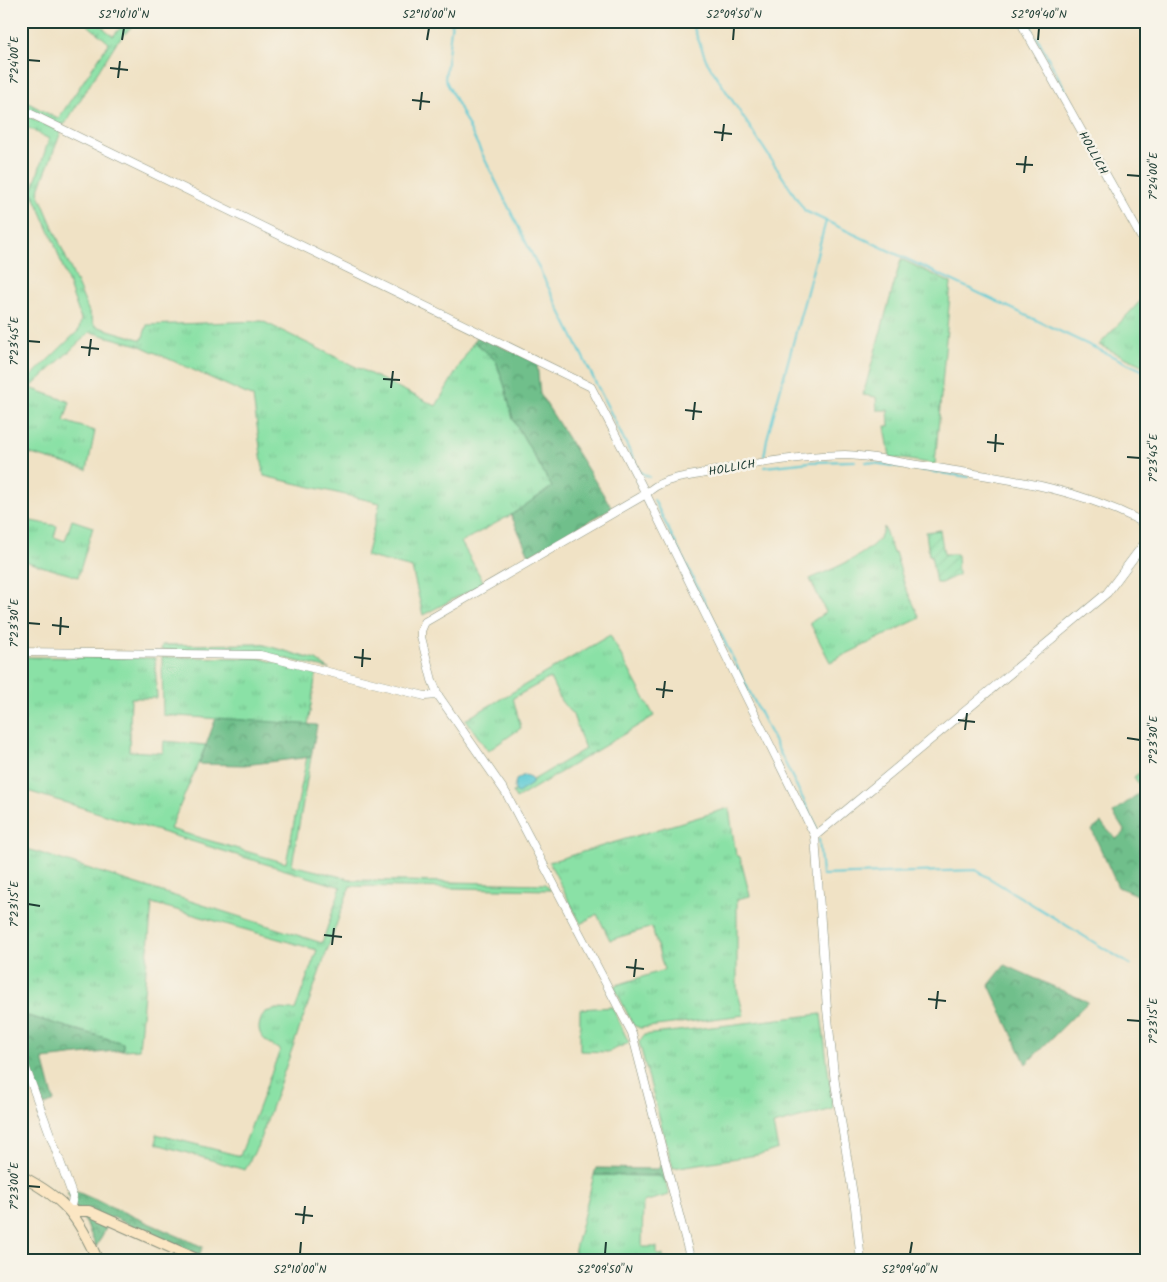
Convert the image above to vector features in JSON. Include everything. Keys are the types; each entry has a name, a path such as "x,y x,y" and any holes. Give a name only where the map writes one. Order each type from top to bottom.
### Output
{"street":[{"name":"HOLLICH","path":"1020,21 1040,60 1146,246"},
{"path":"21,109 591,387 815,836 827,1009 835,1083 855,1207 861,1261"},
{"name":"HOLLICH","path":"691,1261 632,1033 506,792 438,695 432,680 421,632 425,622 646,494 660,482 732,467 798,458 847,455 1013,480 1053,488 1105,504 1146,524"},
{"path":"815,836 1107,593 1146,541"},
{"path":"21,652 260,655 425,696 438,695"},
{"path":"21,1055 73,1197 70,1211"},
{"path":"21,1176 44,1188 70,1211 82,1227 98,1261"},
{"path":"70,1211 89,1211 201,1261"}],"green space":[{"path":"83,21 95,21 113,36 127,21 137,21 116,43 65,124 59,125 21,106 21,99 58,119 109,43"},
{"path":"21,113 61,132 38,192 95,326 142,340 147,325 262,321 436,406 474,341 496,361 513,419 552,487 511,515 461,542 484,583 423,615 412,568 366,556 380,503 264,476 253,397 138,345 90,332 30,388 70,402 64,421 95,431 87,470 21,451 21,395 24,383 79,330 81,319 54,242 32,191 49,139 21,124"},
{"path":"901,259 951,283 935,464 890,457 885,426 889,426 888,410 877,410 876,397 863,395"},
{"path":"1146,295 1146,367 1099,345"},
{"path":"478,336 537,363 540,394 612,508 529,555 511,515 552,487 513,419 496,361 474,341"},
{"path":"21,519 57,526 54,537 65,541 72,520 93,527 78,577 21,560"},
{"path":"884,527 893,553 895,552 905,586 920,618 830,662 810,623 826,612 810,579 842,565 864,552 881,536"},
{"path":"940,530 944,554 957,554 958,575 941,583 936,583 926,532"},
{"path":"610,635 654,716 516,799 513,792 585,749 573,715 561,701 550,678 513,698 521,728 488,751 465,720"},
{"path":"261,644 316,660 329,669 259,652 161,650 162,645"},
{"path":"21,657 155,658 157,698 131,698 129,751 163,753 164,741 206,745 170,829 286,863 307,757 311,757 292,865 354,880 545,884 551,890 350,886 258,1145 245,1170 157,1144 156,1134 240,1156 280,1050 268,1043 261,1035 259,1025 261,1019 265,1012 277,1009 295,1010 317,950 152,903 139,1049 123,1050 123,1043 21,1014 21,847 322,943 341,887 21,789"},
{"path":"162,657 258,658 316,673 308,725 163,715"},
{"path":"216,718 317,725 311,757 244,765 199,764"},
{"path":"1146,768 1146,794 1134,777"},
{"path":"1143,790 1146,794 1146,899 1118,887 1092,830 1101,823 1116,839 1125,832 1113,813"},
{"path":"729,808 736,855 740,857 750,896 737,899 737,989 744,1015 640,1028 633,1025 614,986 664,970 652,927 610,940 597,914 581,924 549,862"},
{"path":"1005,965 1088,1002 1026,1064 989,985"},
{"path":"612,1007 629,1043 608,1052 580,1051 580,1009"},
{"path":"21,1014 123,1043 123,1050 43,1059 54,1101 43,1106 21,1048"},
{"path":"821,1014 833,1109 773,1125 778,1149 763,1154 673,1168 639,1042 644,1035"},
{"path":"662,1164 665,1180 659,1176 594,1175 596,1168 658,1169"},
{"path":"594,1175 659,1176 665,1180 669,1195 643,1202 642,1247 657,1247 657,1255 663,1255 663,1259 685,1259 686,1261 572,1261"},
{"path":"73,1190 203,1247 199,1255 112,1217 96,1247 87,1225 67,1193"}],"water":[{"path":"524,775 529,776 532,784 518,793 514,788 516,780"}],"waterway":[{"path":"452,21 445,79 640,472 649,477"},
{"path":"691,21 707,62 805,211 1146,372"},
{"path":"1028,21 1033,31"},
{"path":"1037,37 1072,103"},
{"path":"764,457 767,439 826,221"},
{"path":"765,467 810,462 855,461"},
{"path":"866,462 969,477"},
{"path":"654,500 814,821 817,832"},
{"path":"819,839 822,875 976,870 1131,965"}]}
